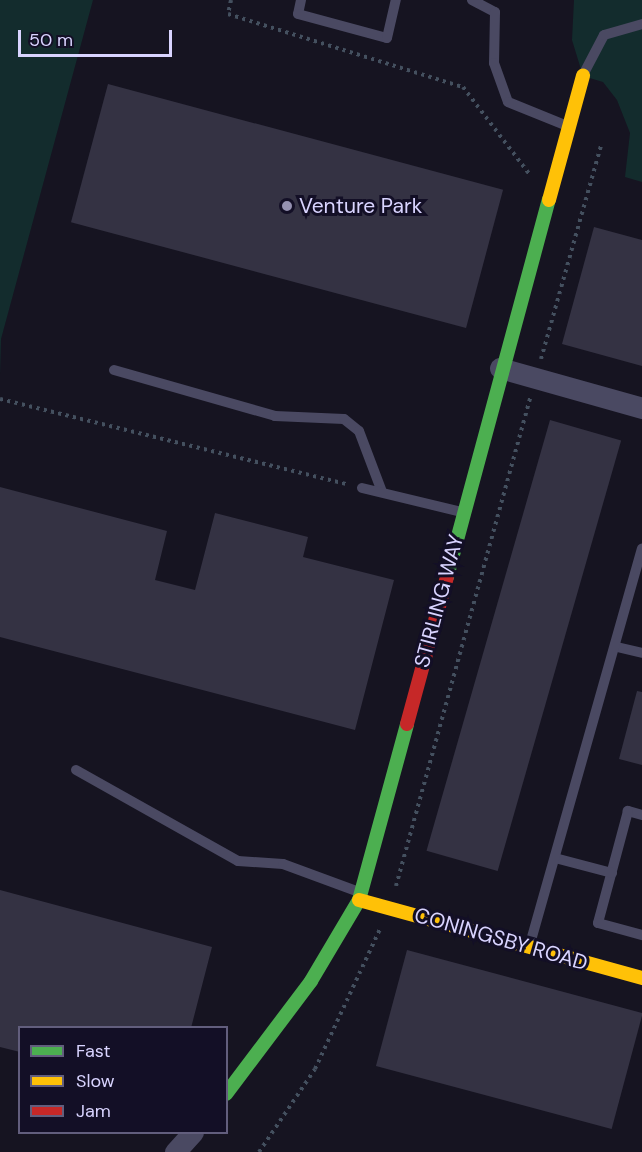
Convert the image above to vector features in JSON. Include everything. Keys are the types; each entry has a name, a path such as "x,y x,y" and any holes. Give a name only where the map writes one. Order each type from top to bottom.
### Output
{"street":[{"name":"STIRLING WAY","path":"228,1091 310,981 360,897 547,192 583,76"},
{"path":"500,368 642,408"},
{"name":"CONINGSBY ROAD","path":"360,897 642,978"},
{"path":"175,1152 191,1134"}],"lane":[{"path":"302,0 298,14 387,38 396,0"},
{"path":"472,0 495,12"},
{"path":"498,0 495,12 494,63 508,102 566,125"},
{"path":"583,76 604,35 642,24"},
{"path":"114,370 275,416 327,414 344,419 359,431 382,492"},
{"path":"362,488 462,512"},
{"path":"529,947 617,647 642,549"},
{"path":"617,647 642,653"},
{"path":"76,770 238,861 283,864 360,897"},
{"path":"642,815 628,811 598,923 642,934"},
{"path":"555,858 612,873"}],"path":[{"path":"231,0 228,14 463,87 518,163 547,192"},
{"path":"542,355 601,146"},
{"path":"0,399 362,488"},
{"path":"396,886 523,422"},
{"path":"259,1152 315,1069 377,935"}],"green space":[{"path":"0,0 93,0 1,339 0,375"},
{"path":"574,0 642,0 642,182 625,177 630,133 617,100 603,82 583,76 572,40"}],"building":[{"name":"Venture Park","path":"108,84 503,190 466,328 71,222"},
{"path":"594,227 642,240 642,366 562,344"},
{"path":"550,420 621,440 498,871 427,851"},
{"path":"0,487 167,531 155,580 195,590 215,513 308,537 303,557 394,580 355,730 0,637"},
{"path":"637,691 642,692 642,765 619,759"},
{"path":"0,890 212,947 192,1026 18,1026 18,1052 0,1047"},
{"path":"407,950 642,1013 612,1129 376,1066"}],"traffic: fast":[{"path":"447,577 549,200"},
{"path":"228,1091 311,981 359,900 407,724"}],"traffic: slow":[{"path":"549,200 583,76"},
{"path":"359,900 642,978"}],"traffic: jam":[{"path":"407,724 447,577"}],"place":[{"name":"Venture Park","path":"287,206"}]}
